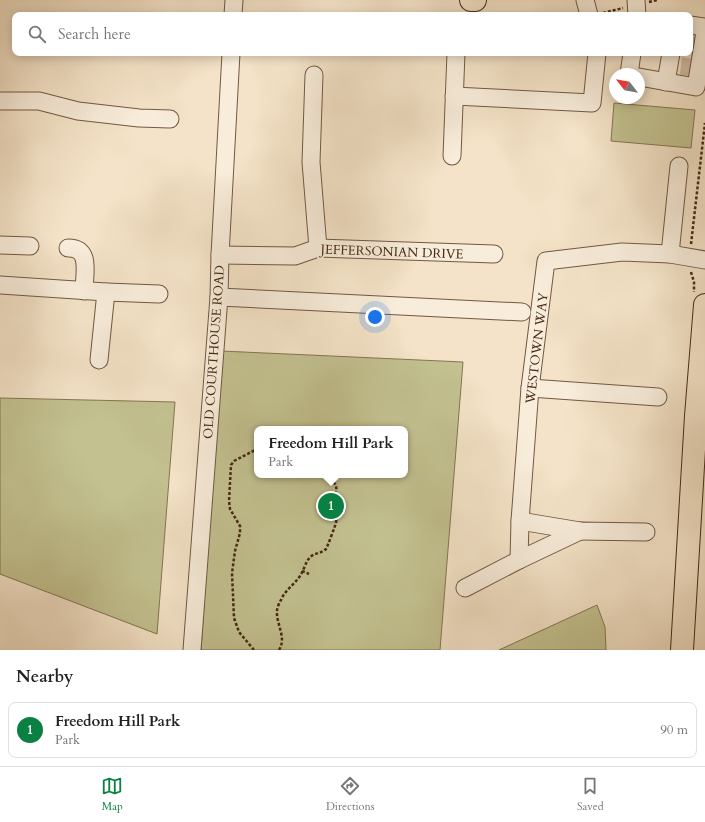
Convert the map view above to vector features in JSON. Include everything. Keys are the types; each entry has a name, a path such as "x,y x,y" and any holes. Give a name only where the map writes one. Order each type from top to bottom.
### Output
{"main road":[{"path":"682,650 695,424 705,305"}],"street":[{"path":"233,12 234,0"},
{"path":"585,0 588,12"},
{"path":"636,0 637,12"},
{"path":"666,82 688,69 704,38 693,28"},
{"name":"OLD COURTHOUSE ROAD","path":"192,650 219,297 231,56"},
{"path":"452,156 456,56"},
{"path":"454,96 592,103 597,56"},
{"path":"630,68 632,56"},
{"path":"645,78 696,87 688,69"},
{"path":"314,75 311,162 318,248"},
{"path":"0,100 39,101 78,111 139,118 170,119"},
{"path":"670,254 679,166"},
{"path":"0,245 30,246"},
{"path":"68,248 75,248 82,252 85,259 84,291"},
{"name":"JEFFERSONIAN DRIVE","path":"220,255 295,256 318,248 494,254"},
{"name":"WESTOWN WAY","path":"519,560 520,521 530,388 546,261 622,252 670,254 705,260"},
{"path":"0,285 84,291 159,294"},
{"path":"100,360 106,292"},
{"path":"219,297 522,312"},
{"path":"530,388 658,397"},
{"path":"520,521 580,531 646,532"},
{"path":"465,588 580,531"}],"path":[{"path":"691,246 705,123"},
{"path":"254,451 234,461 231,465 229,501 230,510 240,526 232,573 234,618 239,632 254,650"},
{"path":"279,650 281,647 282,638 277,611 284,592 300,576 308,560 329,546 336,520 332,506 337,489 336,484 331,478"},
{"path":"302,571 309,574"}],"shaded area":[{"path":"614,104 695,110 691,148 611,141"},
{"path":"221,351 463,362 440,650 201,650"},
{"path":"0,398 175,402 157,634 0,574"},
{"path":"597,605 605,627 606,650 499,650"}],"tunnel":[{"path":"693,45 699,46"},
{"path":"681,66 696,68"}],"place":[{"name":"Freedom Hill Park","path":"331,506"}]}
